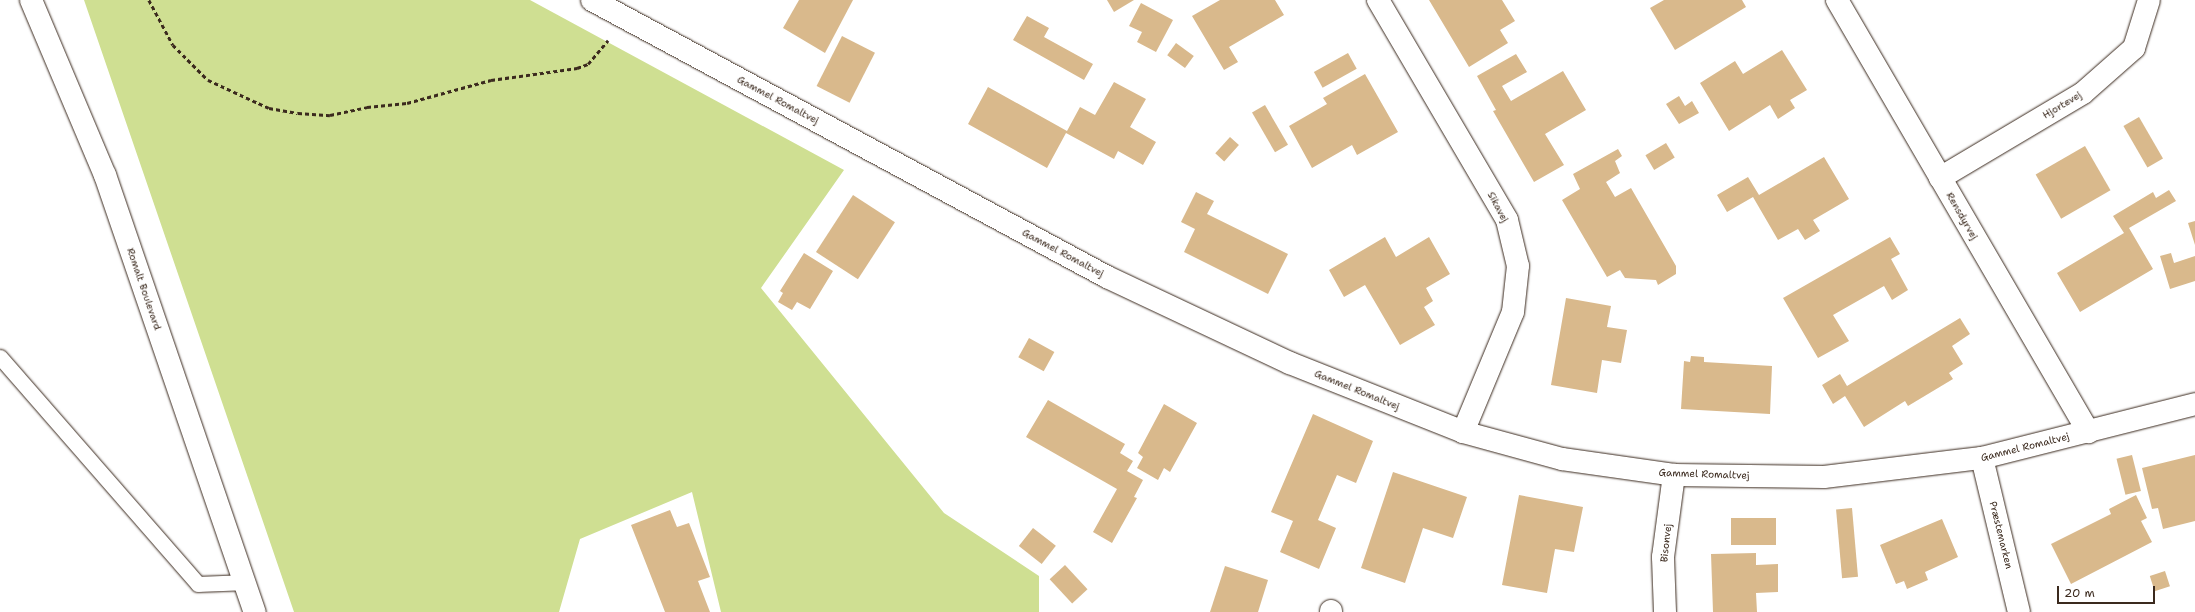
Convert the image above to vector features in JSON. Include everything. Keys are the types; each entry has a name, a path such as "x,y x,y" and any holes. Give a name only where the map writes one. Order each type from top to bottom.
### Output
{"street":[{"name":"Romalt Boulevard","path":"31,0 104,175 246,582 255,612"},
{"name":"Gammel Romaltvej","path":"592,0 1108,277 1290,363 1463,432 1562,459 1674,475 1824,477 1982,458 2195,404"},
{"name":"Sikavej","path":"1378,0 1507,220 1518,266 1513,312 1463,432"},
{"name":"Rensdyrvej","path":"1837,0 2088,432"},
{"name":"Hjortevej","path":"1940,178 2083,93 2134,48 2149,0"},
{"name":"Præstemarken","path":"1982,458 2019,612"},
{"name":"Bisonvej","path":"1665,612 1663,557 1674,475"}],"lane":[{"path":"0,357 198,584 246,582"}],"path":[{"path":"149,0 173,45 208,80 269,108 330,115 367,107 407,103 491,80 588,64 625,18"}],"green space":[{"path":"84,0 530,0 844,170 761,288 944,513 1039,576 1039,612 721,612 692,492 580,539 559,612 294,612"}],"building":[{"path":"799,0 853,0 825,53 783,28"},
{"path":"1107,0 1134,0 1114,12"},
{"path":"1220,0 1275,0 1284,15 1229,47 1238,62 1224,70 1192,16"},
{"path":"1429,0 1502,0 1515,21 1500,30 1508,43 1469,67"},
{"path":"1664,0 1742,0 1746,7 1675,50 1650,8"},
{"path":"1141,3 1173,20 1156,52 1137,42 1142,32 1129,26"},
{"path":"1027,16 1049,28 1044,37 1093,64 1084,80 1013,40"},
{"path":"842,36 875,53 850,103 817,86"},
{"path":"1176,43 1194,56 1185,68 1167,55"},
{"path":"1782,50 1807,90 1790,100 1795,108 1778,119 1770,105 1729,131 1700,83 1735,61 1743,74"},
{"path":"1348,53 1357,69 1323,88 1314,72"},
{"path":"1516,54 1527,72 1502,86 1511,101 1563,71 1586,110 1545,134 1564,165 1534,182 1493,111 1496,110 1477,76"},
{"path":"1365,74 1398,132 1357,155 1352,145 1312,168 1289,126 1327,104 1323,98"},
{"path":"1114,82 1146,99 1130,127 1156,142 1143,165 1118,151 1114,159 1066,133 1047,168 968,124 988,87 1067,131 1080,107 1095,115"},
{"path":"1679,96 1685,106 1692,101 1699,113 1679,124 1666,104"},
{"path":"1265,105 1288,145 1275,152 1252,112"},
{"path":"2139,117 2163,159 2147,168 2123,126"},
{"path":"1230,137 1239,145 1224,161 1215,153"},
{"path":"1666,143 1675,158 1654,170 1645,155"},
{"path":"2085,146 2110,190 2061,219 2036,174"},
{"path":"1618,149 1622,156 1615,161 1620,173 1606,182 1615,197 1631,188 1676,266 1676,274 1658,285 1656,280 1625,278 1620,270 1607,277 1562,200 1580,189 1573,174"},
{"path":"1824,157 1849,199 1813,220 1820,231 1805,240 1798,229 1778,240 1753,197 1727,212 1717,195 1748,177 1759,195"},
{"path":"2169,190 2176,201 2129,228 2153,269 2080,312 2057,273 2124,233 2113,216 2153,192 2156,198"},
{"path":"1196,192 1214,201 1207,214 1288,254 1268,294 1184,252 1195,229 1181,222"},
{"path":"853,195 895,222 858,279 816,252"},
{"path":"2195,221 2195,245 2188,223"},
{"path":"1385,237 1396,257 1429,237 1450,274 1426,288 1433,301 1424,307 1435,325 1400,345 1365,285 1344,297 1329,270"},
{"path":"1890,237 1900,254 1891,259 1908,290 1892,300 1884,286 1833,315 1849,341 1818,358 1783,298"},
{"path":"804,253 833,271 810,309 797,302 792,310 778,302 783,293 780,291"},
{"path":"2171,253 2174,263 2195,256 2195,281 2170,289 2160,256"},
{"path":"1566,298 1611,306 1607,327 1627,330 1621,363 1602,360 1597,393 1551,385"},
{"path":"1960,318 1970,334 1952,346 1963,364 1949,373 1953,379 1908,406 1905,401 1864,427 1845,396 1833,404 1822,385 1840,374 1847,386"},
{"path":"1029,338 1054,352 1044,371 1018,357"},
{"path":"1691,356 1704,357 1704,362 1772,366 1770,414 1681,409 1684,361 1690,362"},
{"path":"1048,400 1125,444 1120,453 1133,461 1127,471 1143,480 1134,497 1137,498 1112,543 1093,532 1117,489 1026,437"},
{"path":"1164,404 1197,423 1170,472 1164,468 1158,480 1137,468 1143,457 1138,453"},
{"path":"1313,414 1373,441 1356,483 1337,475 1318,520 1336,528 1319,569 1280,552 1293,521 1271,512"},
{"path":"2132,455 2141,491 2125,495 2116,459"},
{"path":"2195,455 2195,521 2163,529 2158,508 2152,509 2142,468"},
{"path":"1393,472 1467,497 1453,538 1423,528 1405,583 1361,568"},
{"path":"1519,495 1583,507 1574,552 1555,549 1547,593 1502,585"},
{"path":"2136,495 2147,518 2141,521 2152,542 2071,584 2051,544 2111,514 2109,509"},
{"path":"1852,508 1858,577 1842,578 1836,509"},
{"path":"670,510 677,527 689,523 710,577 698,581 710,612 665,612 631,525"},
{"path":"1731,518 1776,518 1776,545 1731,545"},
{"path":"1942,519 1958,557 1925,572 1928,580 1907,589 1904,581 1896,584 1880,545"},
{"path":"1033,528 1056,546 1042,564 1019,546"},
{"path":"1756,553 1756,565 1778,564 1778,592 1756,593 1757,612 1713,612 1711,554"},
{"path":"1065,565 1088,589 1072,603 1050,579"},
{"path":"1225,566 1268,580 1258,612 1210,612"},
{"path":"2165,571 2170,586 2155,591 2150,576"}]}
